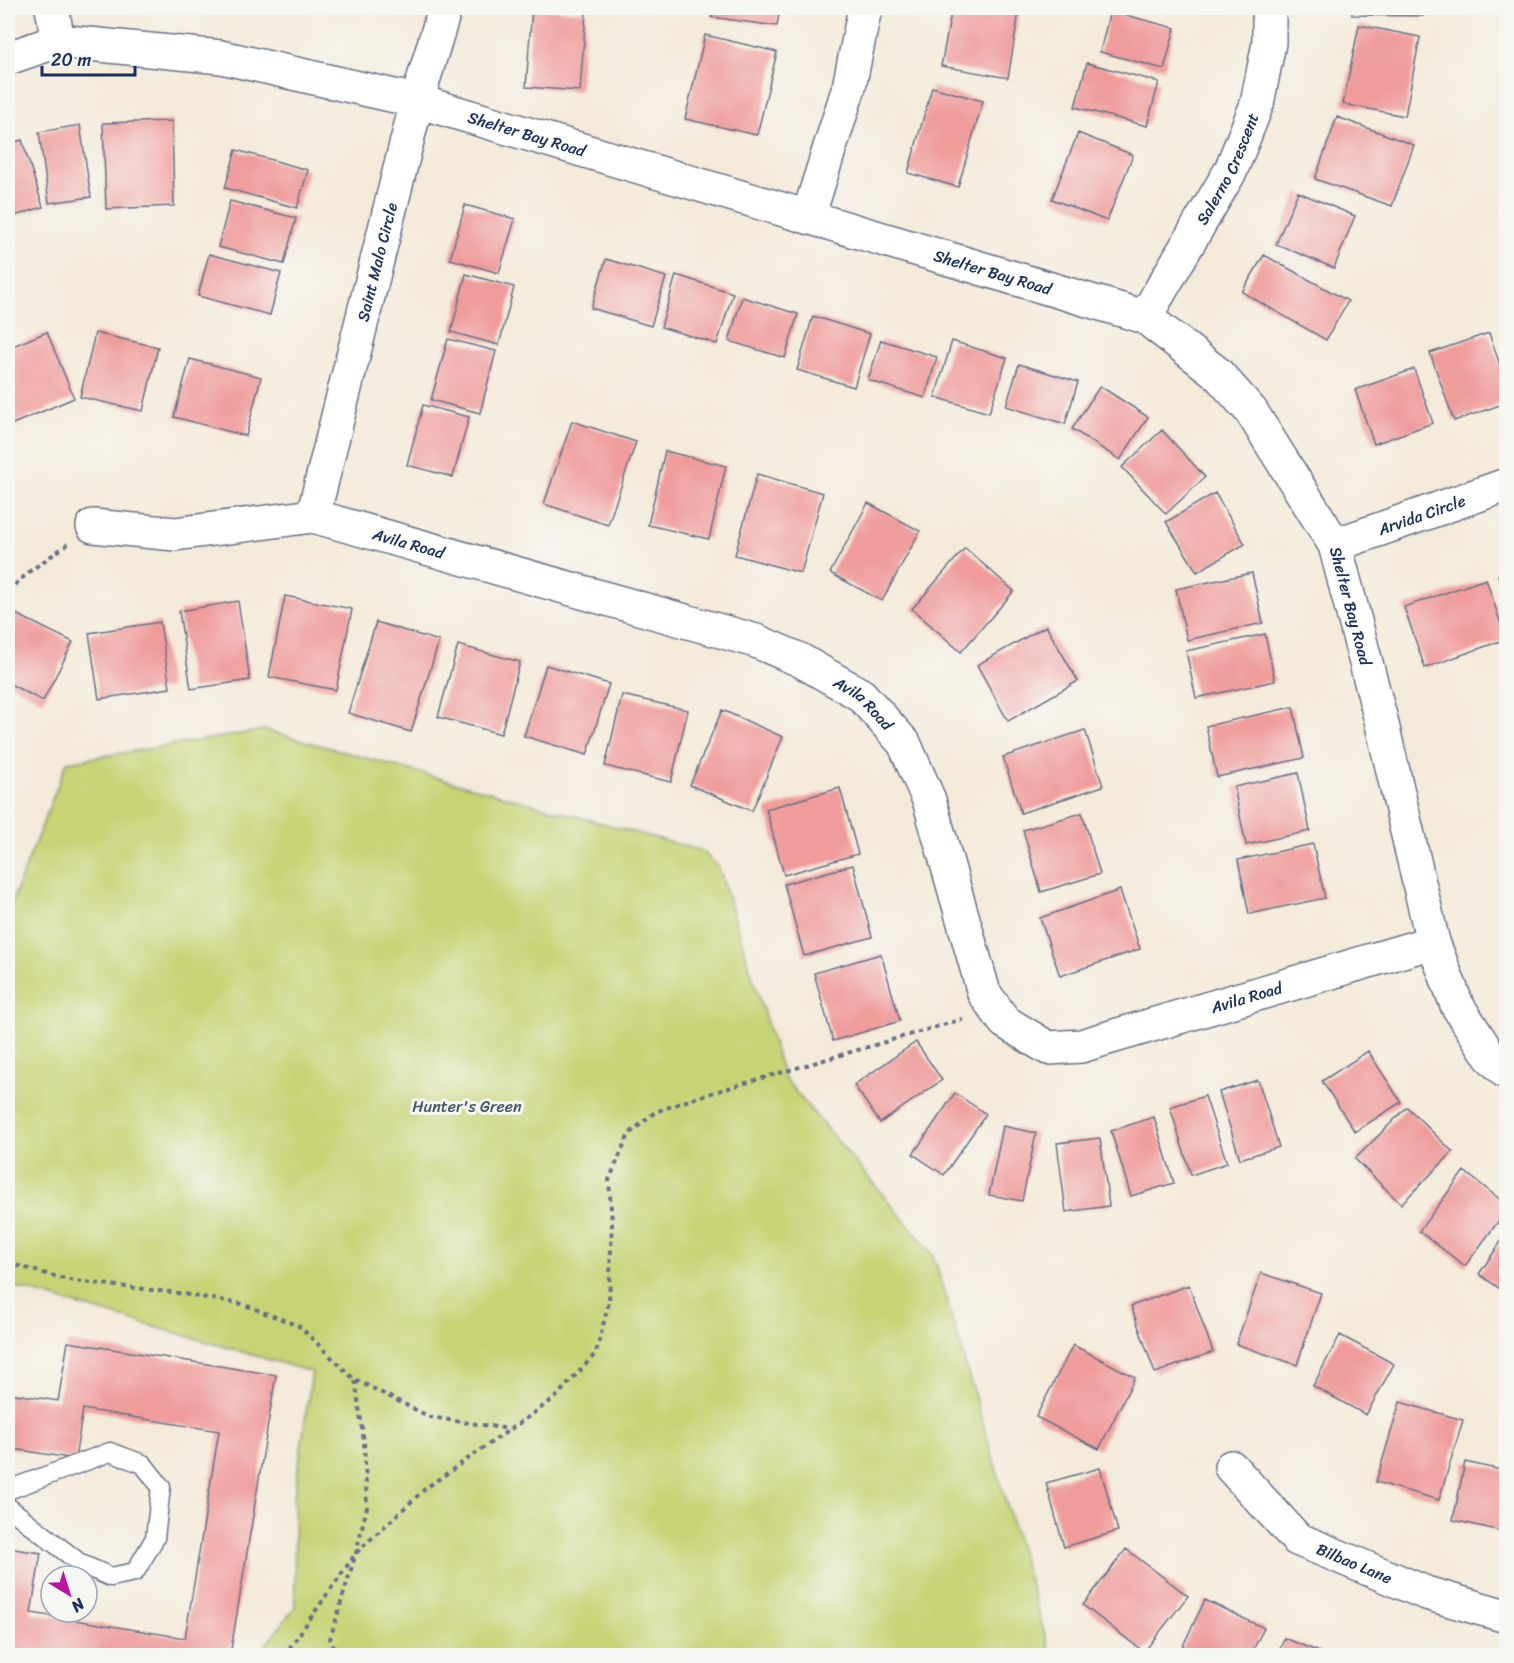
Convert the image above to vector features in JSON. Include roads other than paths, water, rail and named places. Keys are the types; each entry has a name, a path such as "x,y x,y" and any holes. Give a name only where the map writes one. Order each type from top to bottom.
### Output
{"street":[{"path":"52,8 58,41"},
{"name":"Saint Malo Circle","path":"313,516 417,100 445,8"},
{"path":"808,217 849,87 865,8"},
{"name":"Salerno Crescent","path":"1145,317 1232,170 1257,104 1269,43 1269,8"},
{"name":"Shelter Bay Road","path":"8,58 58,41 221,57 417,100 1145,317 1217,373 1251,411 1335,545 1381,720 1433,942 1457,1005 1490,1056 1506,1072"},
{"name":"Arvida Circle","path":"1335,545 1506,485"},
{"name":"Avila Road","path":"93,526 175,534 313,516 756,641 800,660 861,695 904,743 929,800 984,993 1005,1022 1048,1048 1081,1046 1433,942"},
{"name":"Bilbao Lane","path":"1231,1467 1298,1539 1426,1593 1506,1616"}],"lane":[{"path":"8,1490 110,1452 143,1464 161,1487 155,1538 135,1572 111,1577 81,1564 8,1507"}],"park label":[{"name":"Hunter's Green","path":"467,1106"}]}
